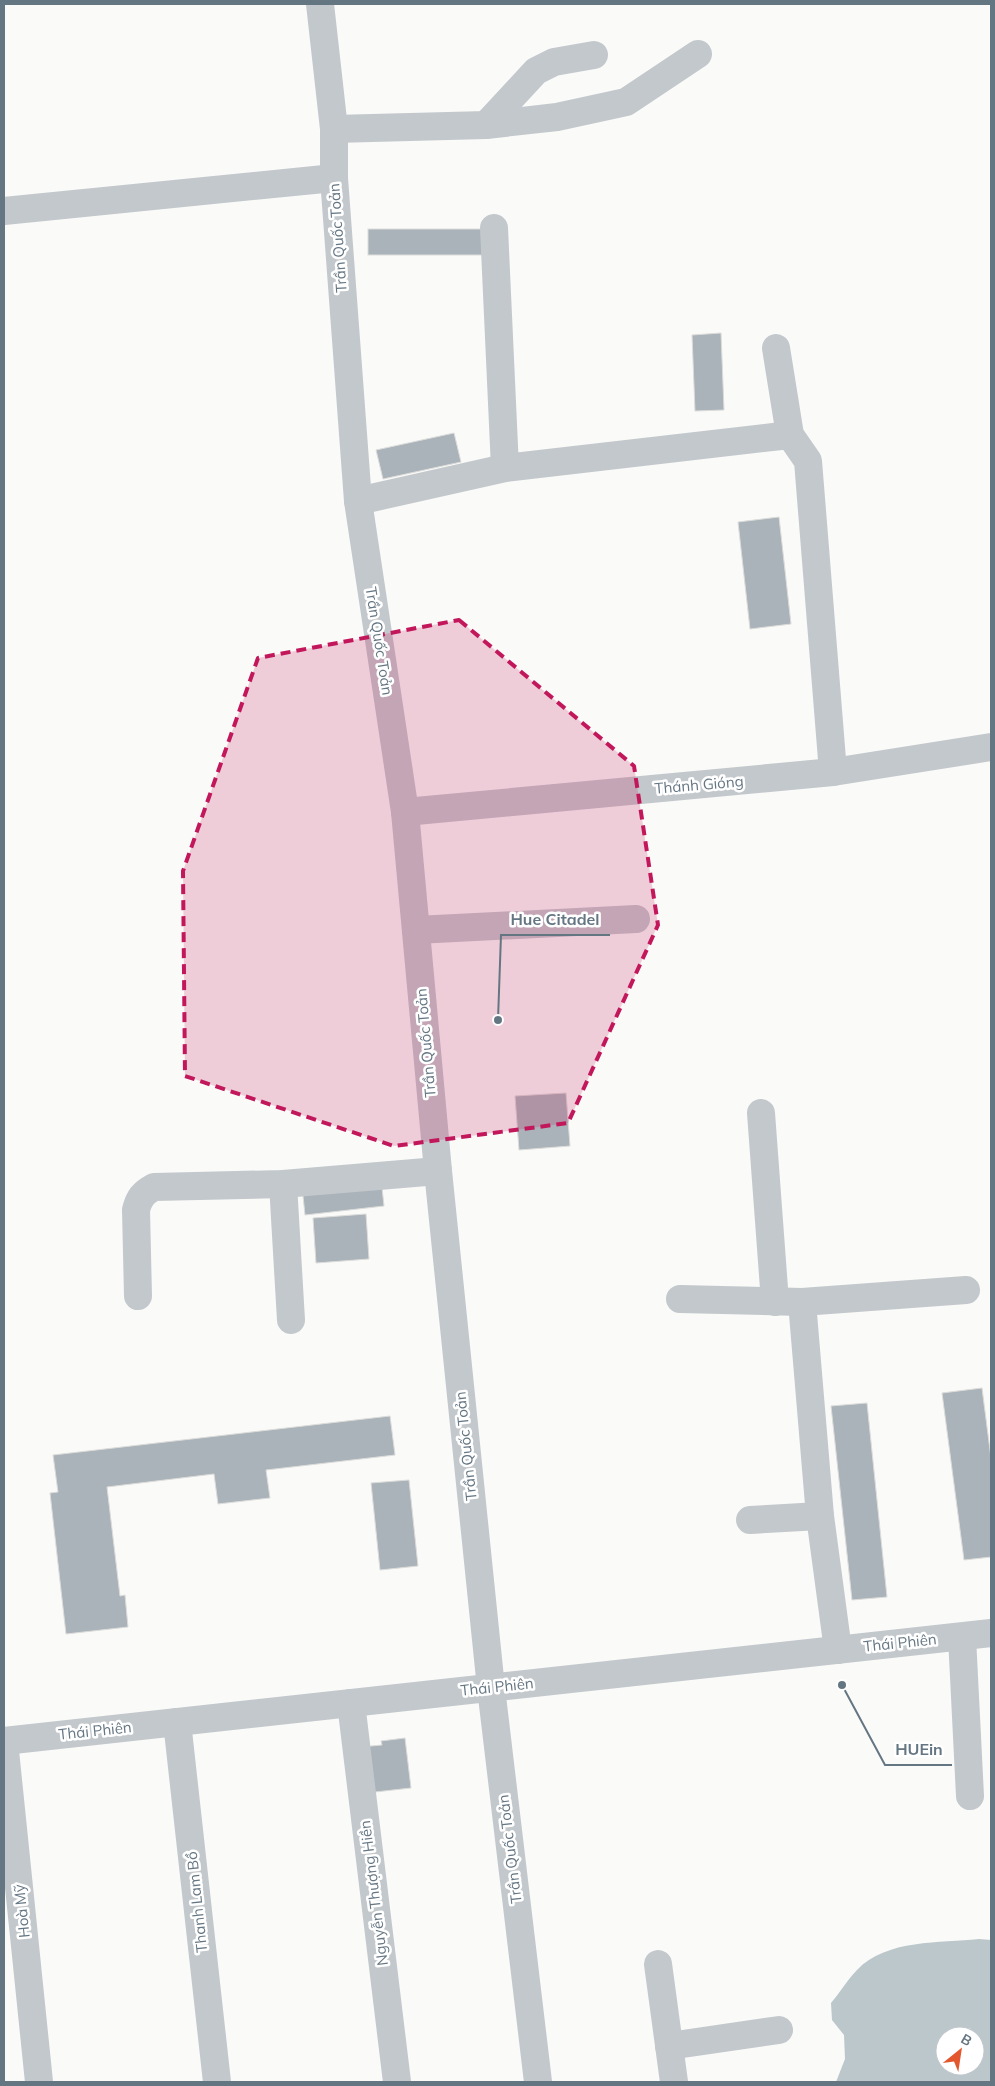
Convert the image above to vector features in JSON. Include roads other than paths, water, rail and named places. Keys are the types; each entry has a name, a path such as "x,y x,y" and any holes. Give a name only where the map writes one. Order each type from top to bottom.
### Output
{"street":[{"name":"Trần Quốc Toản","path":"320,4 334,129 334,178 358,501 405,812 438,1171 491,1688 538,2082"},
{"path":"334,129 486,125 557,117 626,102 698,54"},
{"path":"486,125 536,71 554,62 594,55"},
{"path":"4,211 334,178"},
{"path":"494,228 505,468"},
{"path":"776,348 790,435 808,461 833,772"},
{"path":"358,501 505,468 790,435"},
{"name":"Thánh Gióng","path":"405,812 833,772 991,748"},
{"path":"416,930 636,919"},
{"path":"761,1113 774,1302"},
{"path":"138,1296 136,1210 138,1200 145,1192 154,1188 283,1184 438,1171"},
{"path":"283,1184 291,1320"},
{"path":"680,1299 802,1302 966,1290"},
{"path":"802,1302 820,1516 838,1650"},
{"path":"750,1520 820,1516"},
{"name":"Thái Phiên","path":"4,1741 991,1634"},
{"path":"962,1637 970,1796"},
{"name":"Nguyễn Thượng Hiền","path":"351,1703 396,2082"},
{"name":"Thanh Lam Bồ","path":"177,1722 217,2082"},
{"name":"Hoà Mỹ","path":"4,1741 39,2082"},
{"path":"658,1964 674,2082"},
{"path":"669,2046 778,2030"}],"place":[{"name":"Hue Citadel","path":"498,1020"},
{"name":"HUEin","path":"842,1685"}]}
